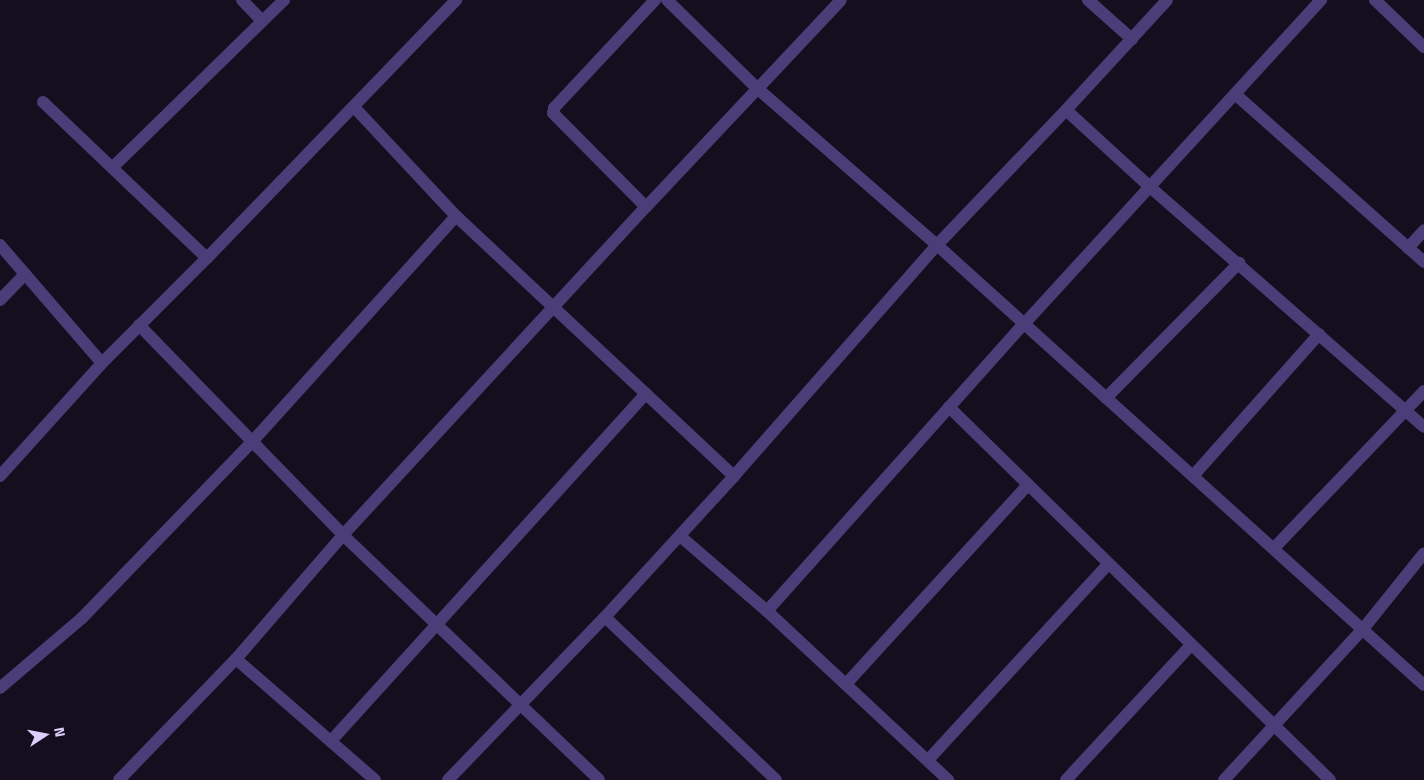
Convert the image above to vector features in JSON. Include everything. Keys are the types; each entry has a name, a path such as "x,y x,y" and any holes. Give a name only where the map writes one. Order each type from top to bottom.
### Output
{"street":[{"path":"242,0 262,21"},
{"path":"113,167 284,0"},
{"path":"646,207 553,113 554,108 655,0"},
{"path":"667,0 758,89 937,245 1424,685"},
{"path":"119,780 236,659 343,536 646,207 840,0"},
{"path":"1088,0 1132,39"},
{"path":"448,780 680,536 937,245 1066,110 1167,0"},
{"path":"767,611 1024,324 1321,0"},
{"path":"1375,0 1424,47"},
{"path":"0,476 102,362 207,258 354,107 449,3"},
{"path":"1235,94 1424,262"},
{"path":"43,102 207,258"},
{"path":"354,107 456,216 734,476"},
{"path":"1066,110 1150,187 1424,427"},
{"path":"0,688 82,618 251,443 456,216"},
{"path":"1408,248 1424,230"},
{"path":"0,245 102,362"},
{"path":"1106,398 1239,263"},
{"path":"0,300 25,274"},
{"path":"139,325 343,536 599,780"},
{"path":"1193,476 1318,334"},
{"path":"1274,548 1424,391"},
{"path":"331,741 646,393"},
{"path":"949,407 1330,780"},
{"path":"846,684 1028,485"},
{"path":"680,536 767,611 948,780"},
{"path":"1224,780 1363,628 1424,553"},
{"path":"928,760 1108,564"},
{"path":"605,617 776,780"},
{"path":"1066,780 1191,645"},
{"path":"236,659 375,780"}]}
